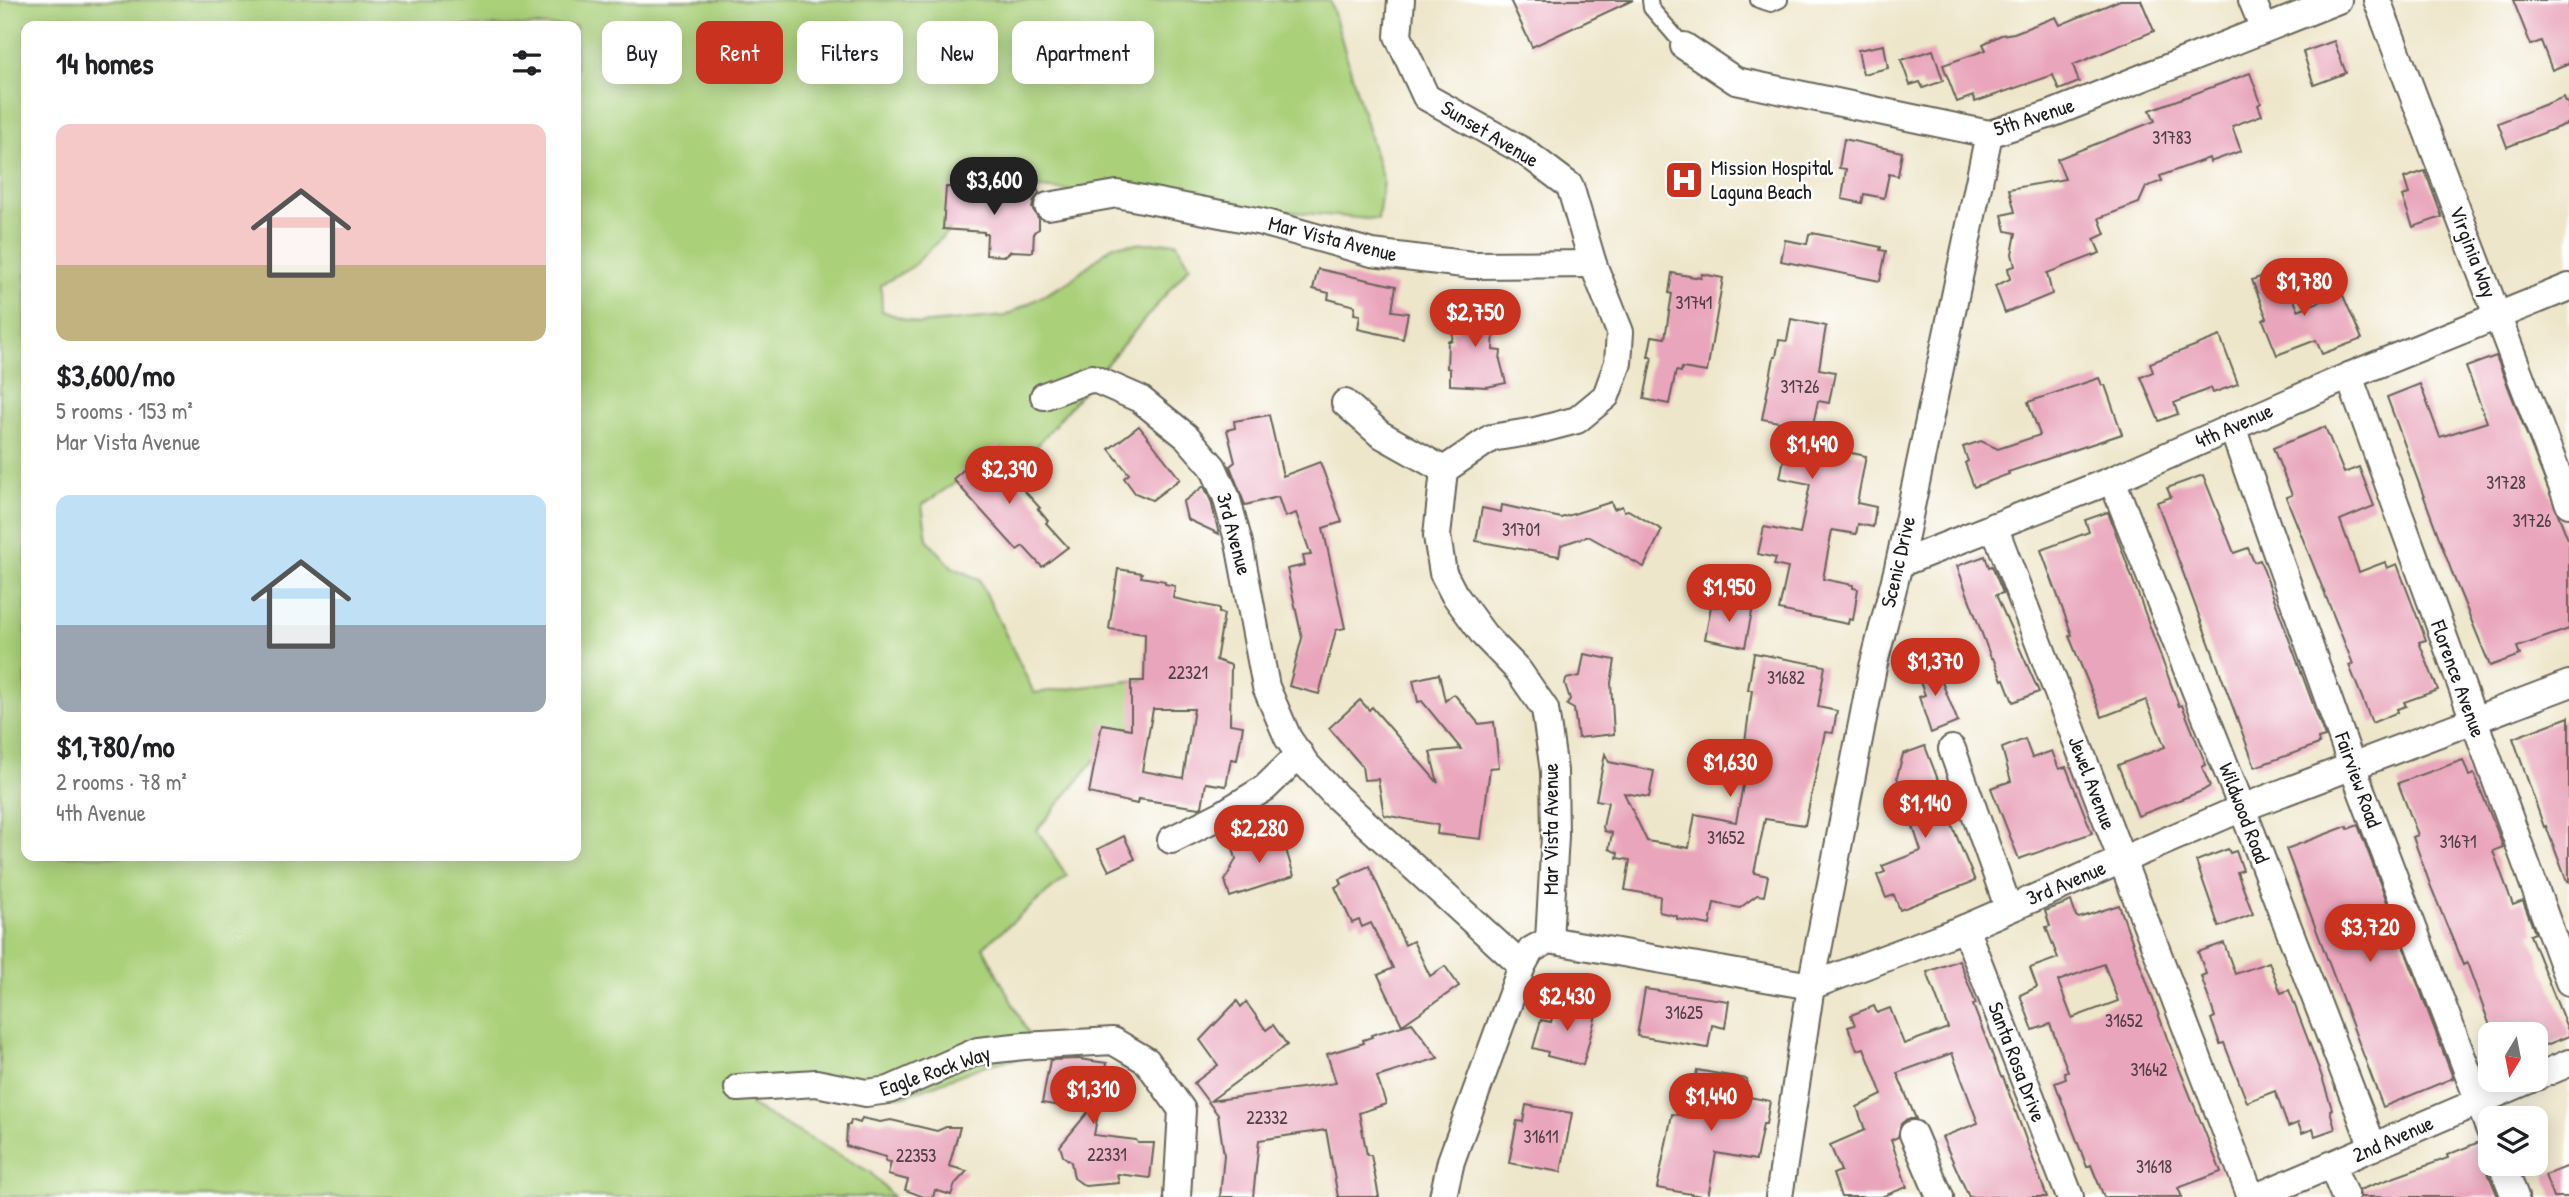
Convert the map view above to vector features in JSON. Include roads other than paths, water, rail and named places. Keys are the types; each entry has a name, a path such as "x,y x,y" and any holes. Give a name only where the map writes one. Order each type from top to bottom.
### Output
{"street":[{"name":"Sunset Avenue","path":"1401,0 1398,36 1426,97 1525,152 1570,186 1593,264"},
{"path":"2252,0 2264,29"},
{"name":"5th Avenue","path":"1684,46 1736,81 1989,134 2051,114 2338,0"},
{"name":"Virginia Way","path":"2377,0 2569,504"},
{"name":"Scenic Drive","path":"1779,1197 1811,986 1873,667 1899,564 1989,134"},
{"name":"Mar Vista Avenue","path":"1048,206 1117,194 1262,222 1372,253 1472,265 1593,264"},
{"path":"1345,403 1380,434 1444,470 1491,438 1535,431 1577,420 1606,396 1618,363 1620,332 1593,264"},
{"name":"4th Avenue","path":"1899,564 2112,480 2349,376 2569,288"},
{"name":"Florence Avenue","path":"2349,376 2569,982"},
{"name":"3rd Avenue","path":"1044,396 1092,378 1140,399 1187,437 1213,467 1226,496 1239,543 1266,687 1288,738 1336,796 1522,966"},
{"name":"Fairview Road","path":"2232,427 2352,766 2481,1106"},
{"name":"Mar Vista Avenue","path":"1444,470 1437,536 1444,573 1454,594 1485,635 1518,670 1545,709 1553,771 1555,836 1549,940"},
{"name":"Wildwood Road","path":"2112,480 2373,1147"},
{"name":"Jewel Avenue","path":"1994,526 2120,860 2253,1197"},
{"name":"3rd Avenue","path":"1811,986 1965,928 2008,907 2242,808 2569,684"},
{"path":"1952,749 2008,907"},
{"path":"1171,840 1221,815 1265,788 1300,754"},
{"name":"Santa Rosa Drive","path":"1965,928 2070,1197"},
{"path":"1443,1197 1451,1161 1522,966 1531,950 1549,940 1811,986"},
{"name":"Eagle Rock Way","path":"738,1088 816,1083 866,1093 889,1090 978,1051 1113,1041 1147,1061 1182,1110 1177,1197"},
{"path":"2548,1072 2569,1063"},
{"name":"2nd Avenue","path":"2253,1197 2332,1166 2500,1092"},
{"path":"1913,1134 1940,1197"},
{"path":"2332,1166 2345,1197"},
{"path":"2507,1176 2515,1197"}],"lane":[{"path":"1650,0 1651,8 1684,46"},
{"path":"1758,0 1771,4 1780,0"}],"place":[{"name":"Mission Hospital Laguna Beach","path":"1684,180"}]}
